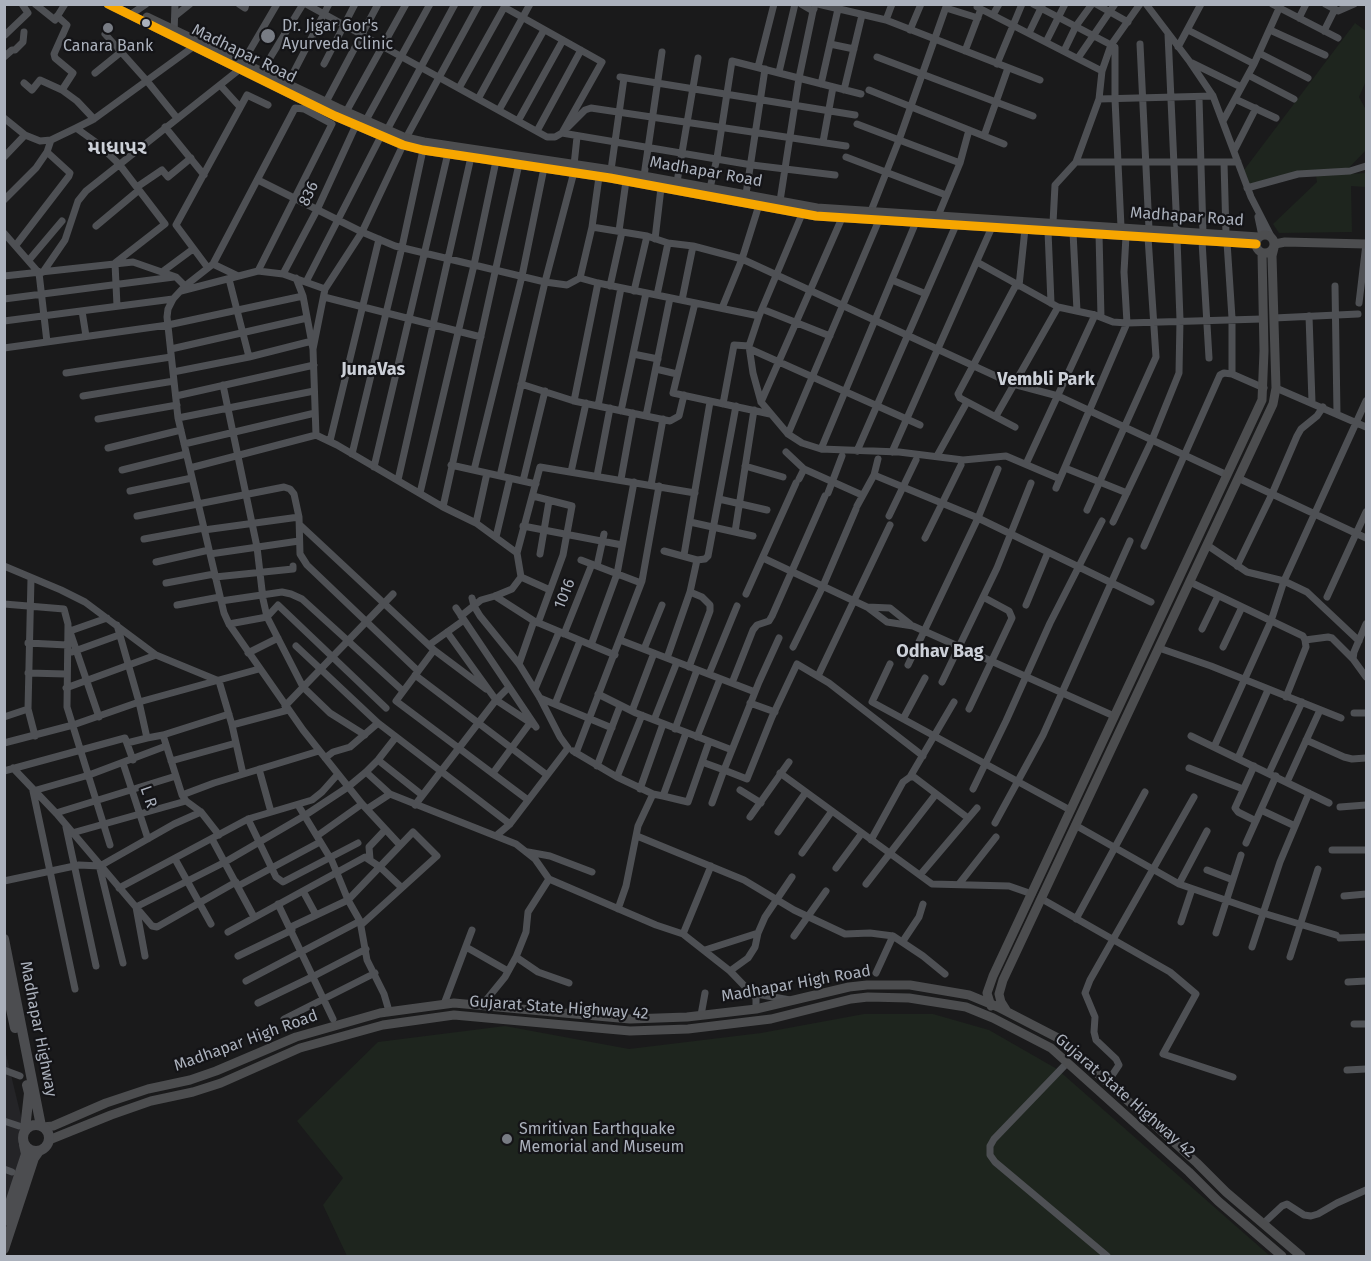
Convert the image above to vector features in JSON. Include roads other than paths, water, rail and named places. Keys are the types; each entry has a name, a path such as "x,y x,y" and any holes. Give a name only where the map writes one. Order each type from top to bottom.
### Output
{"highway":[{"name":"Madhapar Highway","path":"4,939 42,1126"},
{"name":"Madhapar Highway","path":"4,976 29,1093 22,1128"},
{"path":"4,1221 26,1154 22,1128 42,1126 48,1133 49,1140 34,1158 4,1249"},
{"path":"24,1145 29,1149 39,1150"}],"main road":[{"path":"108,4 174,32"},
{"path":"120,4 133,14"},
{"name":"Madhapar Road","path":"174,32 242,65 306,106 362,124 423,150 544,168 611,170 817,208 1123,232 1285,242 1366,244"},
{"name":"Madhapar Road","path":"174,32 193,47 262,71 346,112 362,124"},
{"name":"Madhapar Road","path":"405,142 574,169 599,177 802,214 1025,229 1051,227 1099,234 1123,232"},
{"path":"1002,1023 990,1003 987,993 989,985 1262,400 1264,388 1262,253 1258,251 1267,241 1272,256 1276,388 1273,404 1000,988 1001,1002 1007,1011"},
{"name":"Madhapar High Road","path":"42,1126 53,1126 106,1103 148,1089 190,1080 216,1071 296,1036 389,1011 444,1004 483,1004 630,1019 756,1009 867,985 910,986 969,995 1007,1011 1058,1038 1226,1192 1301,1257"},
{"path":"969,995 989,985"},
{"name":"Gujarat State Highway 42","path":"49,1140 151,1101 193,1092 220,1083 300,1048 383,1025 454,1015 589,1029 630,1031 688,1029 771,1019 851,999 888,997 931,1000 966,1007 1051,1048 1282,1257"}],"street":[{"path":"5,35 28,13 22,4"},
{"path":"35,4 55,20 64,4"},
{"path":"133,14 146,4"},
{"path":"174,32 175,4"},
{"path":"175,16 190,4"},
{"path":"239,4 245,8 246,4"},
{"path":"47,342 41,294 41,272 59,252 78,201 86,191 242,65 277,4"},
{"path":"262,71 305,4 547,137 555,137 562,133 585,110 591,108 846,146"},
{"path":"288,83 329,4"},
{"path":"324,64 355,4"},
{"path":"326,102 378,4"},
{"path":"346,112 406,4"},
{"name":"836","path":"283,274 362,124 430,4"},
{"path":"306,282 455,4"},
{"path":"313,349 325,289 362,231 405,142 479,4"},
{"path":"478,99 530,4"},
{"path":"746,194 761,100 762,68 774,4"},
{"path":"779,72 795,4"},
{"path":"801,4 838,9 886,20 1040,80"},
{"path":"886,20 892,4"},
{"path":"910,30 921,4"},
{"path":"993,15 999,4"},
{"path":"997,64 1022,4"},
{"path":"1033,4 1115,47 1115,99 1127,323 1056,488"},
{"path":"1046,42 1065,4"},
{"path":"1064,51 1076,26 1094,4 1128,22"},
{"path":"1078,58 1115,4"},
{"path":"996,416 1055,305 1051,227 1055,185 1076,162 1099,99 1102,71 1111,45 1140,4"},
{"path":"1146,4 1213,96 1267,241"},
{"path":"1178,47 1201,4"},
{"path":"1299,18 1306,4"},
{"path":"1325,4 1338,11 1354,4"},
{"path":"459,88 505,6 602,62 562,133"},
{"path":"871,211 947,6 978,18"},
{"path":"1223,121 1270,30 1277,6 1338,38"},
{"path":"780,201 799,78 815,7"},
{"path":"965,51 980,7 1102,71"},
{"path":"1029,33 1042,7"},
{"path":"821,84 838,9"},
{"path":"1324,31 1335,9"},
{"path":"844,90 862,15"},
{"path":"57,16 67,25 54,54 55,58 73,73 62,90"},
{"path":"499,111 544,30"},
{"path":"1188,30 1254,64"},
{"path":"1270,30 1325,55"},
{"path":"5,55 23,42 24,32"},
{"path":"105,34 177,118"},
{"path":"1113,522 1152,440 1179,373 1180,320 1173,162 1173,98 1168,34"},
{"path":"518,121 563,40"},
{"path":"830,44 854,49"},
{"path":"1087,510 1156,357 1140,44"},
{"path":"4,118 26,135 40,141 51,140 94,119 193,47"},
{"path":"537,131 581,50"},
{"path":"95,74 121,52"},
{"path":"644,176 662,52"},
{"path":"1259,53 1308,78"},
{"path":"877,57 1033,116"},
{"path":"677,182 698,58"},
{"path":"710,188 732,61 861,94"},
{"path":"1190,62 1241,87"},
{"path":"984,136 1008,68"},
{"path":"1248,75 1294,99"},
{"path":"611,170 622,78 855,115"},
{"path":"24,83 32,90 40,80 62,90 77,101 94,119"},
{"path":"220,85 240,107"},
{"path":"823,142 833,87"},
{"path":"869,90 1004,144"},
{"path":"238,276 211,266 193,249 176,225 247,95 268,105"},
{"path":"1099,99 1213,96"},
{"path":"1199,98 1209,358"},
{"path":"1235,99 1276,118"},
{"path":"258,271 332,124 306,106 294,108 211,266 182,289 168,309 178,418 220,599 229,624 319,751 364,807 400,845"},
{"path":"1234,151 1256,108"},
{"path":"857,124 960,162"},
{"path":"76,128 97,143 119,164 165,224 115,263"},
{"path":"165,128 204,175"},
{"path":"938,216 960,162 969,130"},
{"path":"562,133 752,165 835,176"},
{"path":"4,157 26,135"},
{"path":"500,476 574,169 577,137"},
{"path":"4,200 36,168 51,140"},
{"path":"352,454 423,150"},
{"path":"16,245 69,176 70,172 46,152"},
{"path":"374,467 448,153"},
{"path":"398,480 471,157"},
{"path":"846,157 946,195"},
{"path":"96,226 162,170 168,177 190,158"},
{"path":"420,493 496,161"},
{"path":"1076,162 1238,162"},
{"path":"1224,162 1232,318 1232,374"},
{"path":"443,507 519,164"},
{"path":"1247,188 1298,174 1350,171 1366,166"},
{"path":"474,470 522,276 544,168"},
{"path":"580,278 592,227 599,177"},
{"path":"258,180 379,239 402,247 545,282 567,285 580,278 598,284 695,303 761,312 796,322 830,336"},
{"path":"610,286 621,231 626,181"},
{"path":"655,238 660,188"},
{"path":"722,308 742,259 759,205"},
{"path":"802,214 761,312 750,347 753,373 761,402 788,434 802,443 821,449 892,452 963,460 1006,456 1060,478"},
{"path":"761,402 842,218"},
{"path":"788,434 879,220"},
{"path":"29,260 62,221"},
{"path":"821,449 916,222"},
{"path":"857,451 956,225"},
{"path":"592,227 647,236 668,243 693,246 742,259 1013,384 1058,396 1227,475"},
{"path":"892,452 992,227"},
{"path":"1015,427 960,398 958,394 1018,285 1025,229"},
{"path":"1073,232 1077,311"},
{"path":"1026,464 1098,316 1099,234"},
{"path":"5,236 41,272"},
{"path":"634,291 647,236"},
{"path":"330,441 379,239"},
{"path":"657,295 668,243"},
{"path":"1359,303 1366,244"},
{"path":"682,300 693,246"},
{"path":"162,272 193,249"},
{"path":"4,276 133,262 176,277 182,289"},
{"path":"977,262 1055,305 1113,322 1262,319"},
{"path":"115,263 117,306"},
{"path":"182,289 258,271 283,274 325,289"},
{"path":"4,299 176,277"},
{"path":"296,278 303,296 312,341 316,435"},
{"path":"229,279 249,357"},
{"path":"892,280 926,294"},
{"path":"574,401 598,284"},
{"path":"1335,286 1337,414"},
{"path":"598,406 621,288"},
{"path":"621,411 646,293"},
{"path":"4,348 168,325 303,296"},
{"path":"324,297 387,311 481,337"},
{"path":"646,416 670,298"},
{"path":"4,321 173,299"},
{"path":"695,303 673,393 771,414"},
{"path":"82,311 86,336"},
{"path":"1274,318 1358,314"},
{"path":"1309,316 1312,402"},
{"path":"66,373 171,353 307,318"},
{"path":"173,372 249,357 312,341"},
{"path":"723,404 734,345 750,347 920,425"},
{"path":"633,354 658,358"},
{"path":"176,396 314,365"},
{"path":"656,369 677,374"},
{"path":"1144,546 1216,380 1224,373 1232,374 1264,388"},
{"path":"83,396 174,381"},
{"path":"521,384 586,404 674,420 679,416 684,395"},
{"path":"223,385 257,547 262,596 267,618 303,687 330,713 365,735"},
{"path":"1276,388 1366,427"},
{"path":"178,418 314,391"},
{"path":"523,481 545,391"},
{"path":"1215,747 1271,621 1284,581 1366,401"},
{"path":"684,555 710,402"},
{"path":"937,456 967,402"},
{"path":"571,472 586,404"},
{"path":"98,419 177,405"},
{"path":"664,551 697,560 705,560 708,556 736,406"},
{"path":"1237,566 1301,429 1317,416 1323,407"},
{"path":"597,476 610,408"},
{"path":"735,532 754,410"},
{"path":"184,444 315,413"},
{"path":"621,479 633,413"},
{"path":"576,753 641,583 663,419"},
{"path":"108,448 181,430"},
{"path":"190,468 316,435 443,507 476,523 517,553"},
{"path":"786,452 804,469 862,495"},
{"path":"122,470 186,454"},
{"path":"732,683 753,630 757,625 769,621 772,616 842,456"},
{"path":"793,647 823,586 862,495 874,474 878,459"},
{"path":"889,516 916,460"},
{"path":"452,465 536,484"},
{"path":"925,538 961,465"},
{"path":"745,466 783,477"},
{"path":"528,800 396,701 432,647 447,632 481,600 512,589 521,577 517,553 540,467 695,493"},
{"path":"1065,468 1127,493"},
{"path":"746,594 804,469"},
{"path":"908,665 978,518 998,469"},
{"path":"476,523 487,473"},
{"path":"874,474 1011,533 1152,602"},
{"path":"130,491 192,478"},
{"path":"496,537 510,478"},
{"path":"1238,478 1366,538"},
{"path":"591,645 617,574 634,482"},
{"path":"942,682 983,597 1031,483"},
{"path":"137,516 284,487 290,489 294,494 299,521 300,554 307,565 416,673 547,775"},
{"path":"519,664 564,555 572,506 533,496"},
{"path":"719,499 767,510"},
{"path":"540,554 549,501"},
{"path":"1327,597 1366,512"},
{"path":"144,539 204,529 299,521 432,647 486,689"},
{"path":"973,789 1050,623 1102,521"},
{"path":"690,522 753,536"},
{"path":"818,676 890,525"},
{"path":"524,526 567,535 603,537 622,544"},
{"name":"1016","path":"535,689 594,565 603,537"},
{"path":"995,823 1062,693 1130,541"},
{"path":"156,562 209,552 299,542"},
{"path":"1207,544 1237,566 1258,576 1284,581 1307,592 1359,641"},
{"path":"1026,605 1048,552"},
{"path":"763,558 854,600 887,622 913,626"},
{"path":"581,560 641,583"},
{"path":"667,658 690,592 697,560"},
{"path":"4,566 85,602 156,655 219,681"},
{"path":"166,583 215,575 293,569 293,566"},
{"path":"521,577 550,590"},
{"path":"31,578 28,709 35,736"},
{"path":"1190,582 1299,633 1305,640 1306,648 1286,697"},
{"path":"177,605 282,592 291,594 302,600 403,691"},
{"path":"689,667 710,611 710,605 702,597 690,592"},
{"path":"232,725 287,708 303,687 393,594"},
{"path":"495,596 536,622 615,655"},
{"path":"1202,629 1218,596"},
{"path":"969,709 1012,618 1009,610 983,597"},
{"path":"472,598 474,606 519,664 568,748 597,766 640,789 687,802 709,742"},
{"path":"4,604 64,609 99,717"},
{"path":"229,624 267,618 278,605 386,708"},
{"path":"644,649 662,605"},
{"path":"709,674 737,606"},
{"path":"867,607 890,608 913,626 1114,716"},
{"path":"1223,647 1242,607"},
{"path":"447,632 496,700 536,727 456,608"},
{"path":"69,627 107,618"},
{"path":"1353,658 1366,624"},
{"path":"117,625 147,738"},
{"path":"69,627 66,674 68,706 110,845"},
{"path":"67,654 119,634"},
{"path":"1305,640 1328,637 1332,639 1353,658 1366,677"},
{"path":"248,653 278,638"},
{"path":"712,803 750,703 778,638"},
{"path":"555,704 580,640"},
{"path":"620,640 755,692"},
{"path":"28,643 67,645"},
{"path":"296,646 378,723 510,824"},
{"path":"1159,648 1341,718"},
{"path":"632,711 654,653"},
{"path":"66,688 156,655"},
{"path":"654,720 677,662"},
{"path":"702,762 747,779 797,664 818,676 923,756"},
{"path":"891,664 872,702 1070,810"},
{"path":"4,743 73,725 139,702 259,669"},
{"path":"675,729 697,670"},
{"path":"28,673 66,674"},
{"path":"903,719 925,678"},
{"path":"697,737 720,679"},
{"path":"219,681 243,774"},
{"path":"415,805 496,700 508,688"},
{"path":"1238,758 1268,690"},
{"path":"598,694 642,716 732,750"},
{"path":"540,698 612,728"},
{"path":"871,840 903,782 910,777 954,702"},
{"path":"1246,843 1302,702"},
{"path":"750,703 775,712"},
{"path":"597,766 620,706"},
{"path":"4,717 28,709"},
{"path":"1287,782 1320,710"},
{"path":"1354,713 1366,713"},
{"path":"127,743 163,735 229,714"},
{"path":"617,777 642,716"},
{"path":"325,758 333,752 350,747 378,723"},
{"path":"493,773 530,723"},
{"path":"640,789 663,724"},
{"path":"663,796 686,734"},
{"path":"163,735 184,798 201,812 216,837 225,862 254,917"},
{"path":"1191,736 1329,803"},
{"path":"136,907 225,862 304,816 348,787 366,772 396,737"},
{"path":"4,771 125,738 133,760"},
{"path":"1306,740 1344,757 1366,758"},
{"path":"171,761 236,743"},
{"path":"33,791 89,775 166,746"},
{"path":"497,835 510,824 568,748"},
{"path":"72,833 140,814 243,774 319,751"},
{"path":"378,760 422,795"},
{"path":"750,817 789,762"},
{"name":"L R","path":"123,763 148,839"},
{"path":"1254,766 1235,810 1256,821"},
{"path":"13,768 56,813 152,926 158,927 199,903 271,867 319,839 364,807 390,794"},
{"path":"1189,768 1243,789"},
{"path":"259,769 271,813"},
{"path":"366,772 390,794 516,844 535,859 549,879 683,934 730,971 751,993 757,1002 756,1009"},
{"path":"780,773 932,884 1009,886 1032,894"},
{"path":"119,888 248,819 298,805 317,797 338,774"},
{"path":"56,813 176,776"},
{"path":"910,777 914,777 968,818"},
{"path":"740,790 761,803"},
{"path":"33,791 75,989"},
{"path":"778,832 806,792"},
{"path":"1076,919 1146,792"},
{"path":"1252,947 1280,862 1309,793"},
{"path":"618,909 638,825 653,794"},
{"path":"866,884 936,794"},
{"path":"1111,1077 1119,1065 1116,1059 1096,1040 1095,1017 1085,993 1090,980 1194,797"},
{"path":"298,805 330,858 348,900 361,923 367,960 375,973 389,1011"},
{"path":"1340,807 1366,805"},
{"path":"920,875 977,808"},
{"path":"1261,810 1295,826"},
{"path":"802,853 832,811"},
{"path":"4,881 75,866 100,866 201,812"},
{"path":"248,819 276,877 283,882 358,843"},
{"path":"65,824 96,966"},
{"path":"1075,825 1179,884 1338,937 1366,937"},
{"path":"370,859 369,848 386,830"},
{"path":"1179,884 1207,831"},
{"path":"238,956 348,900 413,832 437,856 361,923 246,981"},
{"path":"836,868 862,833"},
{"path":"637,836 759,888 776,900 845,934 870,933 893,936 903,941 945,974"},
{"path":"959,885 996,837"},
{"path":"1332,850 1366,850"},
{"path":"528,852 550,856 592,872"},
{"path":"1216,933 1241,855"},
{"path":"175,859 211,924"},
{"path":"228,932 361,859 370,859 402,887"},
{"path":"100,866 123,963"},
{"path":"683,934 711,866"},
{"path":"1290,957 1318,869"},
{"path":"1207,870 1233,880"},
{"path":"730,971 748,958 755,947 758,933 792,877"},
{"path":"483,1004 516,957 526,932 528,912 549,879"},
{"path":"1181,922 1192,889"},
{"path":"303,891 316,915"},
{"path":"794,936 826,891"},
{"path":"1344,896 1366,894"},
{"path":"1042,898 1170,972 1196,994 1163,1054 1233,1077"},
{"path":"278,904 333,1019"},
{"path":"903,941 919,916 922,904"},
{"path":"136,907 145,956"},
{"path":"444,1004 472,930"},
{"path":"705,950 758,933"},
{"path":"876,973 893,936"},
{"path":"466,947 508,971"},
{"path":"258,1003 366,949"},
{"path":"516,957 538,972 569,983"},
{"path":"284,1019 375,973"},
{"path":"1348,981 1366,981"},
{"path":"701,1015 705,993"},
{"path":"751,993 792,1000"},
{"path":"1354,1024 1366,1024"},
{"path":"1067,1062 994,1140 990,1146 990,1155 995,1162 1107,1257"},
{"path":"1347,1070 1366,1069"},
{"path":"4,1070 20,1076"},
{"path":"4,1121 22,1128"},
{"path":"1267,1220 1287,1204 1304,1215 1311,1216 1366,1190"}],"place":[{"name":"Canara Bank","path":"108,28"},
{"name":"Dr. Jigar Gor's Ayurveda Clinic","path":"268,36"},
{"name":"Smritivan Earthquake Memorial and Museum","path":"507,1139"}],"district":[{"name":"માધાપર","path":"117,148"},
{"name":"JunaVas","path":"373,370"},
{"name":"Vembli Park","path":"1046,380"},
{"name":"Odhav Bag","path":"940,652"}]}
